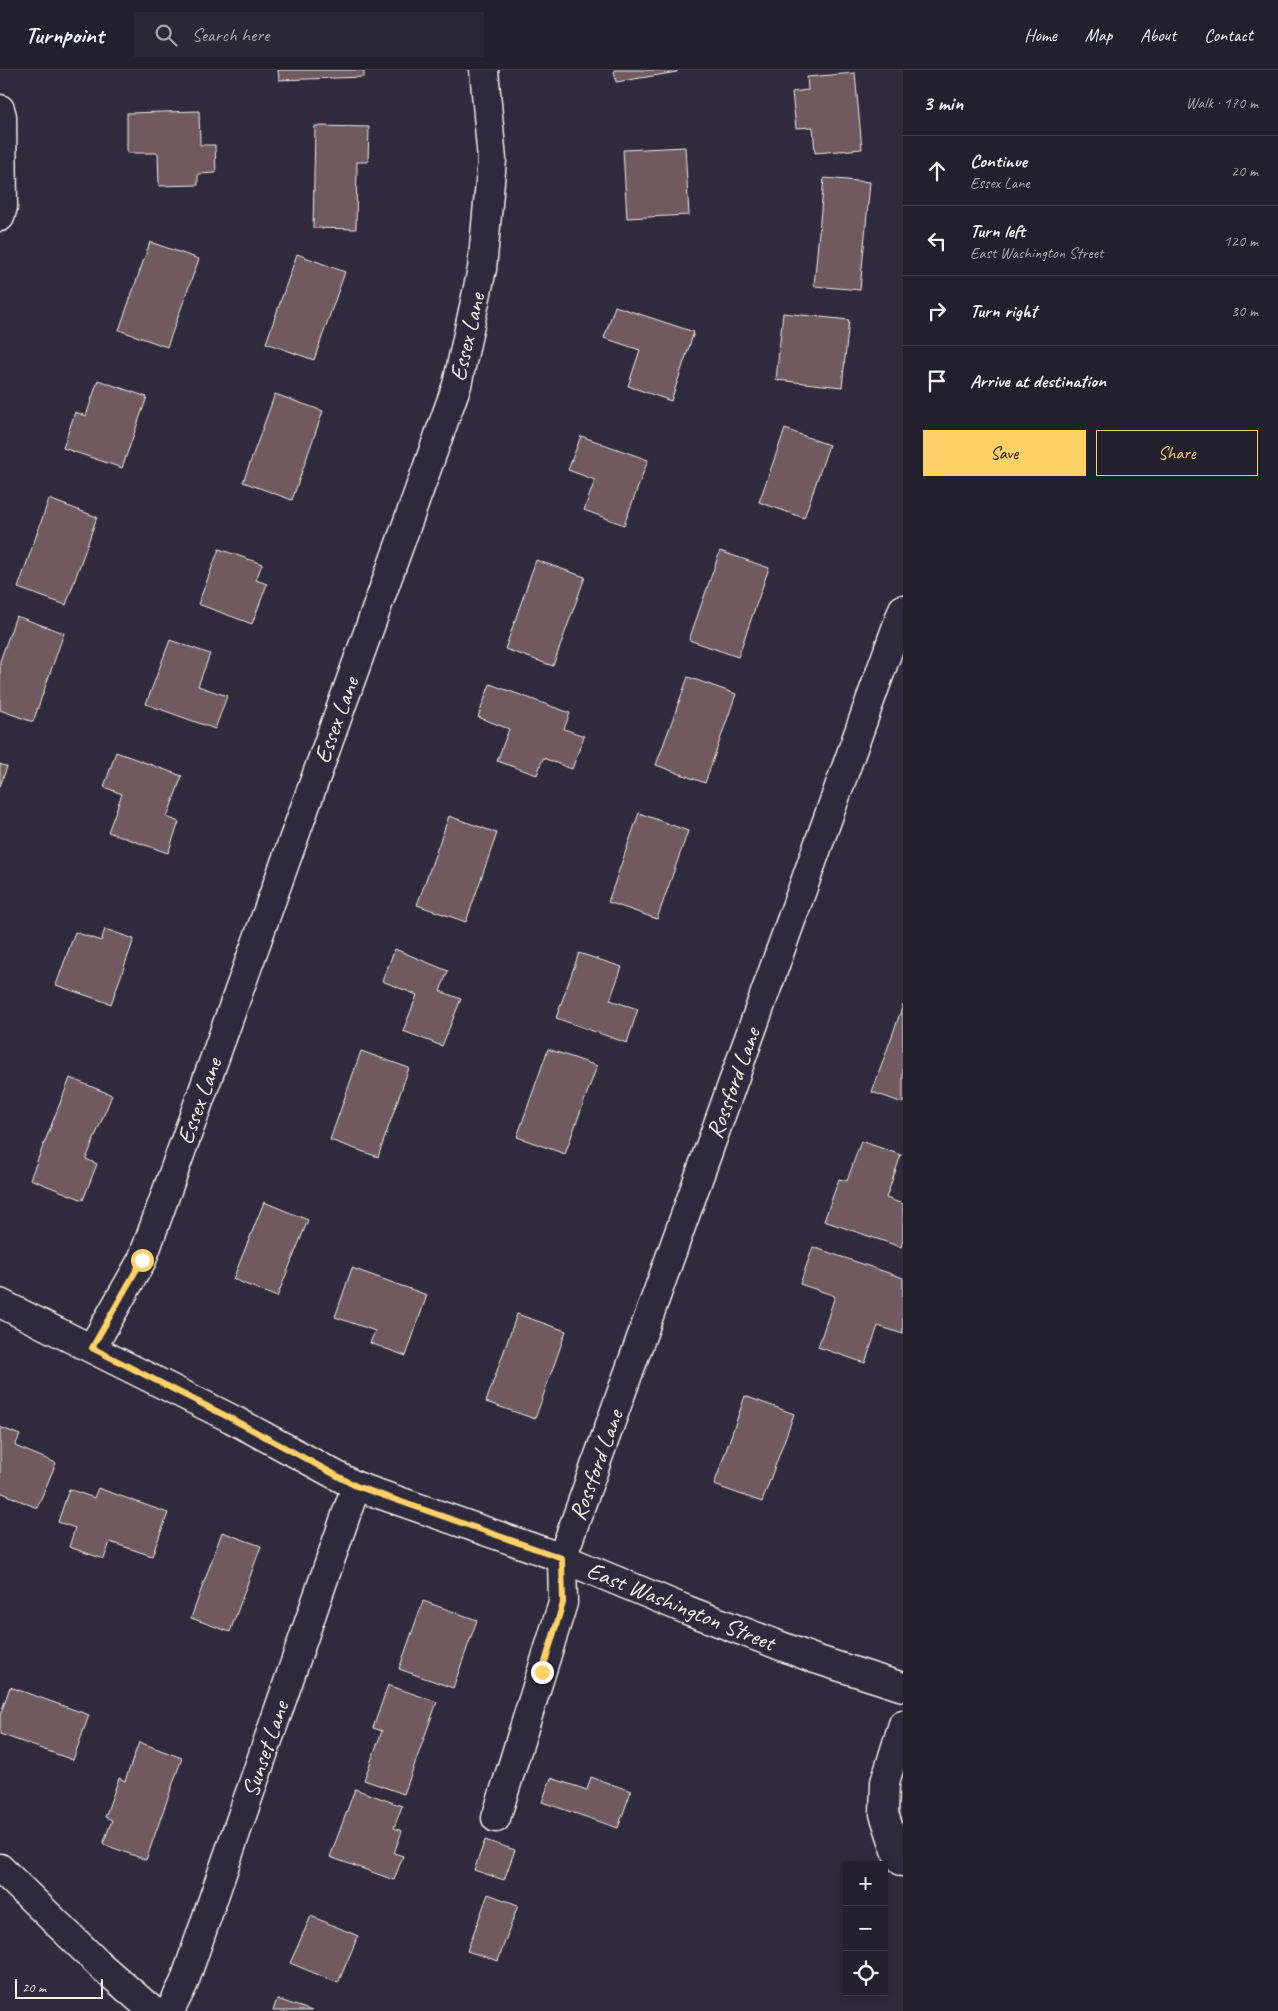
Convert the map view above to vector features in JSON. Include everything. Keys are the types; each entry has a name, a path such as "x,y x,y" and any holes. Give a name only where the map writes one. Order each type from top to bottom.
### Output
{"street":[{"name":"Essex Lane","path":"92,1348 142,1260 457,385 482,269 492,160 484,70"},
{"path":"0,109 2,116 3,207 0,217"},
{"name":"Rossford Lane","path":"562,1558 903,609"},
{"name":"East Washington Street","path":"0,1303 232,1419 356,1486 562,1558 687,1610 797,1652 903,1687"},
{"name":"Sunset Lane","path":"170,2011 184,1983 356,1486"},
{"path":"496,1818 563,1603 562,1558"},
{"path":"903,1724 885,1782 884,1814 898,1856 903,1862"},
{"path":"0,1868 101,1966 153,2011"}],"building":[{"path":"278,70 364,70 364,77 279,80"},
{"path":"614,70 677,70 677,72 616,82"},
{"path":"855,73 862,149 815,153 813,127 796,128 792,92 808,90 807,77"},
{"path":"199,111 200,145 215,145 216,173 198,174 198,185 159,186 158,153 127,153 127,113"},
{"path":"315,126 369,127 368,162 357,162 356,229 313,228"},
{"path":"685,147 689,215 627,218 623,150"},
{"path":"824,178 870,182 860,290 814,286"},
{"path":"150,242 199,259 167,347 119,330"},
{"path":"297,254 345,272 314,360 266,343"},
{"path":"615,306 694,332 671,401 628,386 640,350 604,338"},
{"path":"783,313 849,320 842,387 776,380"},
{"path":"98,380 147,397 122,468 63,448 75,412 86,416"},
{"path":"275,394 323,411 292,500 243,482"},
{"path":"785,429 829,445 804,518 759,502"},
{"path":"581,436 648,460 624,525 584,510 595,480 568,470"},
{"path":"49,499 97,517 66,605 18,588"},
{"path":"219,549 262,564 256,580 267,584 252,624 198,604"},
{"path":"720,551 769,568 738,657 689,640"},
{"path":"536,560 585,577 553,666 505,649"},
{"path":"16,616 64,633 33,722 0,710 0,661"},
{"path":"170,640 210,654 198,686 227,696 215,729 146,704"},
{"path":"688,677 736,694 705,783 656,765"},
{"path":"490,684 570,713 564,729 584,736 572,769 543,758 537,775 497,761 509,729 478,717"},
{"path":"116,752 182,776 167,817 179,822 168,853 108,832 122,794 104,787"},
{"path":"0,764 7,767 0,786"},
{"path":"639,813 688,831 657,919 608,902"},
{"path":"449,816 497,833 466,922 417,905"},
{"path":"105,929 134,939 111,1004 56,985 75,932 101,941"},
{"path":"395,949 448,971 440,991 461,999 442,1046 403,1031 417,995 382,981"},
{"path":"579,953 622,967 610,1000 638,1009 627,1043 556,1018"},
{"path":"903,1005 903,1103 872,1092"},
{"path":"548,1049 597,1066 565,1154 517,1137"},
{"path":"361,1051 409,1068 378,1157 330,1140"},
{"path":"70,1078 112,1095 86,1159 97,1164 83,1200 30,1179"},
{"path":"861,1141 901,1155 886,1198 903,1204 903,1240 901,1247 824,1221 839,1179 847,1181"},
{"path":"264,1202 308,1220 277,1297 233,1279"},
{"path":"813,1247 903,1278 903,1334 878,1326 865,1363 818,1347 835,1296 800,1284"},
{"path":"352,1268 427,1295 406,1356 370,1343 375,1331 335,1317"},
{"path":"517,1314 566,1331 535,1419 486,1402"},
{"path":"745,1396 794,1414 762,1502 714,1485"},
{"path":"0,1427 20,1435 15,1446 56,1463 37,1508 0,1492"},
{"path":"98,1488 168,1513 152,1556 110,1542 104,1559 69,1547 75,1528 58,1522 69,1489 94,1498"},
{"path":"222,1532 261,1546 230,1632 191,1618"},
{"path":"423,1601 477,1620 453,1688 399,1669"},
{"path":"388,1685 437,1702 404,1794 364,1780 382,1731 373,1728"},
{"path":"10,1687 89,1715 73,1760 0,1734 0,1715"},
{"path":"139,1742 182,1758 146,1860 103,1844 112,1820 105,1817 119,1778 125,1781"},
{"path":"591,1777 631,1791 618,1828 542,1802 551,1778 587,1790"},
{"path":"355,1789 402,1806 394,1828 402,1831 394,1853 403,1856 394,1880 330,1857"},
{"path":"485,1840 515,1850 504,1880 474,1870"},
{"path":"488,1894 518,1905 498,1961 467,1951"},
{"path":"311,1916 358,1936 338,1983 290,1963"},
{"path":"277,1999 312,2011 273,2011"}],"route":[{"path":"142,1260 92,1348 232,1419 356,1486 562,1558 563,1603 542,1672"}]}
